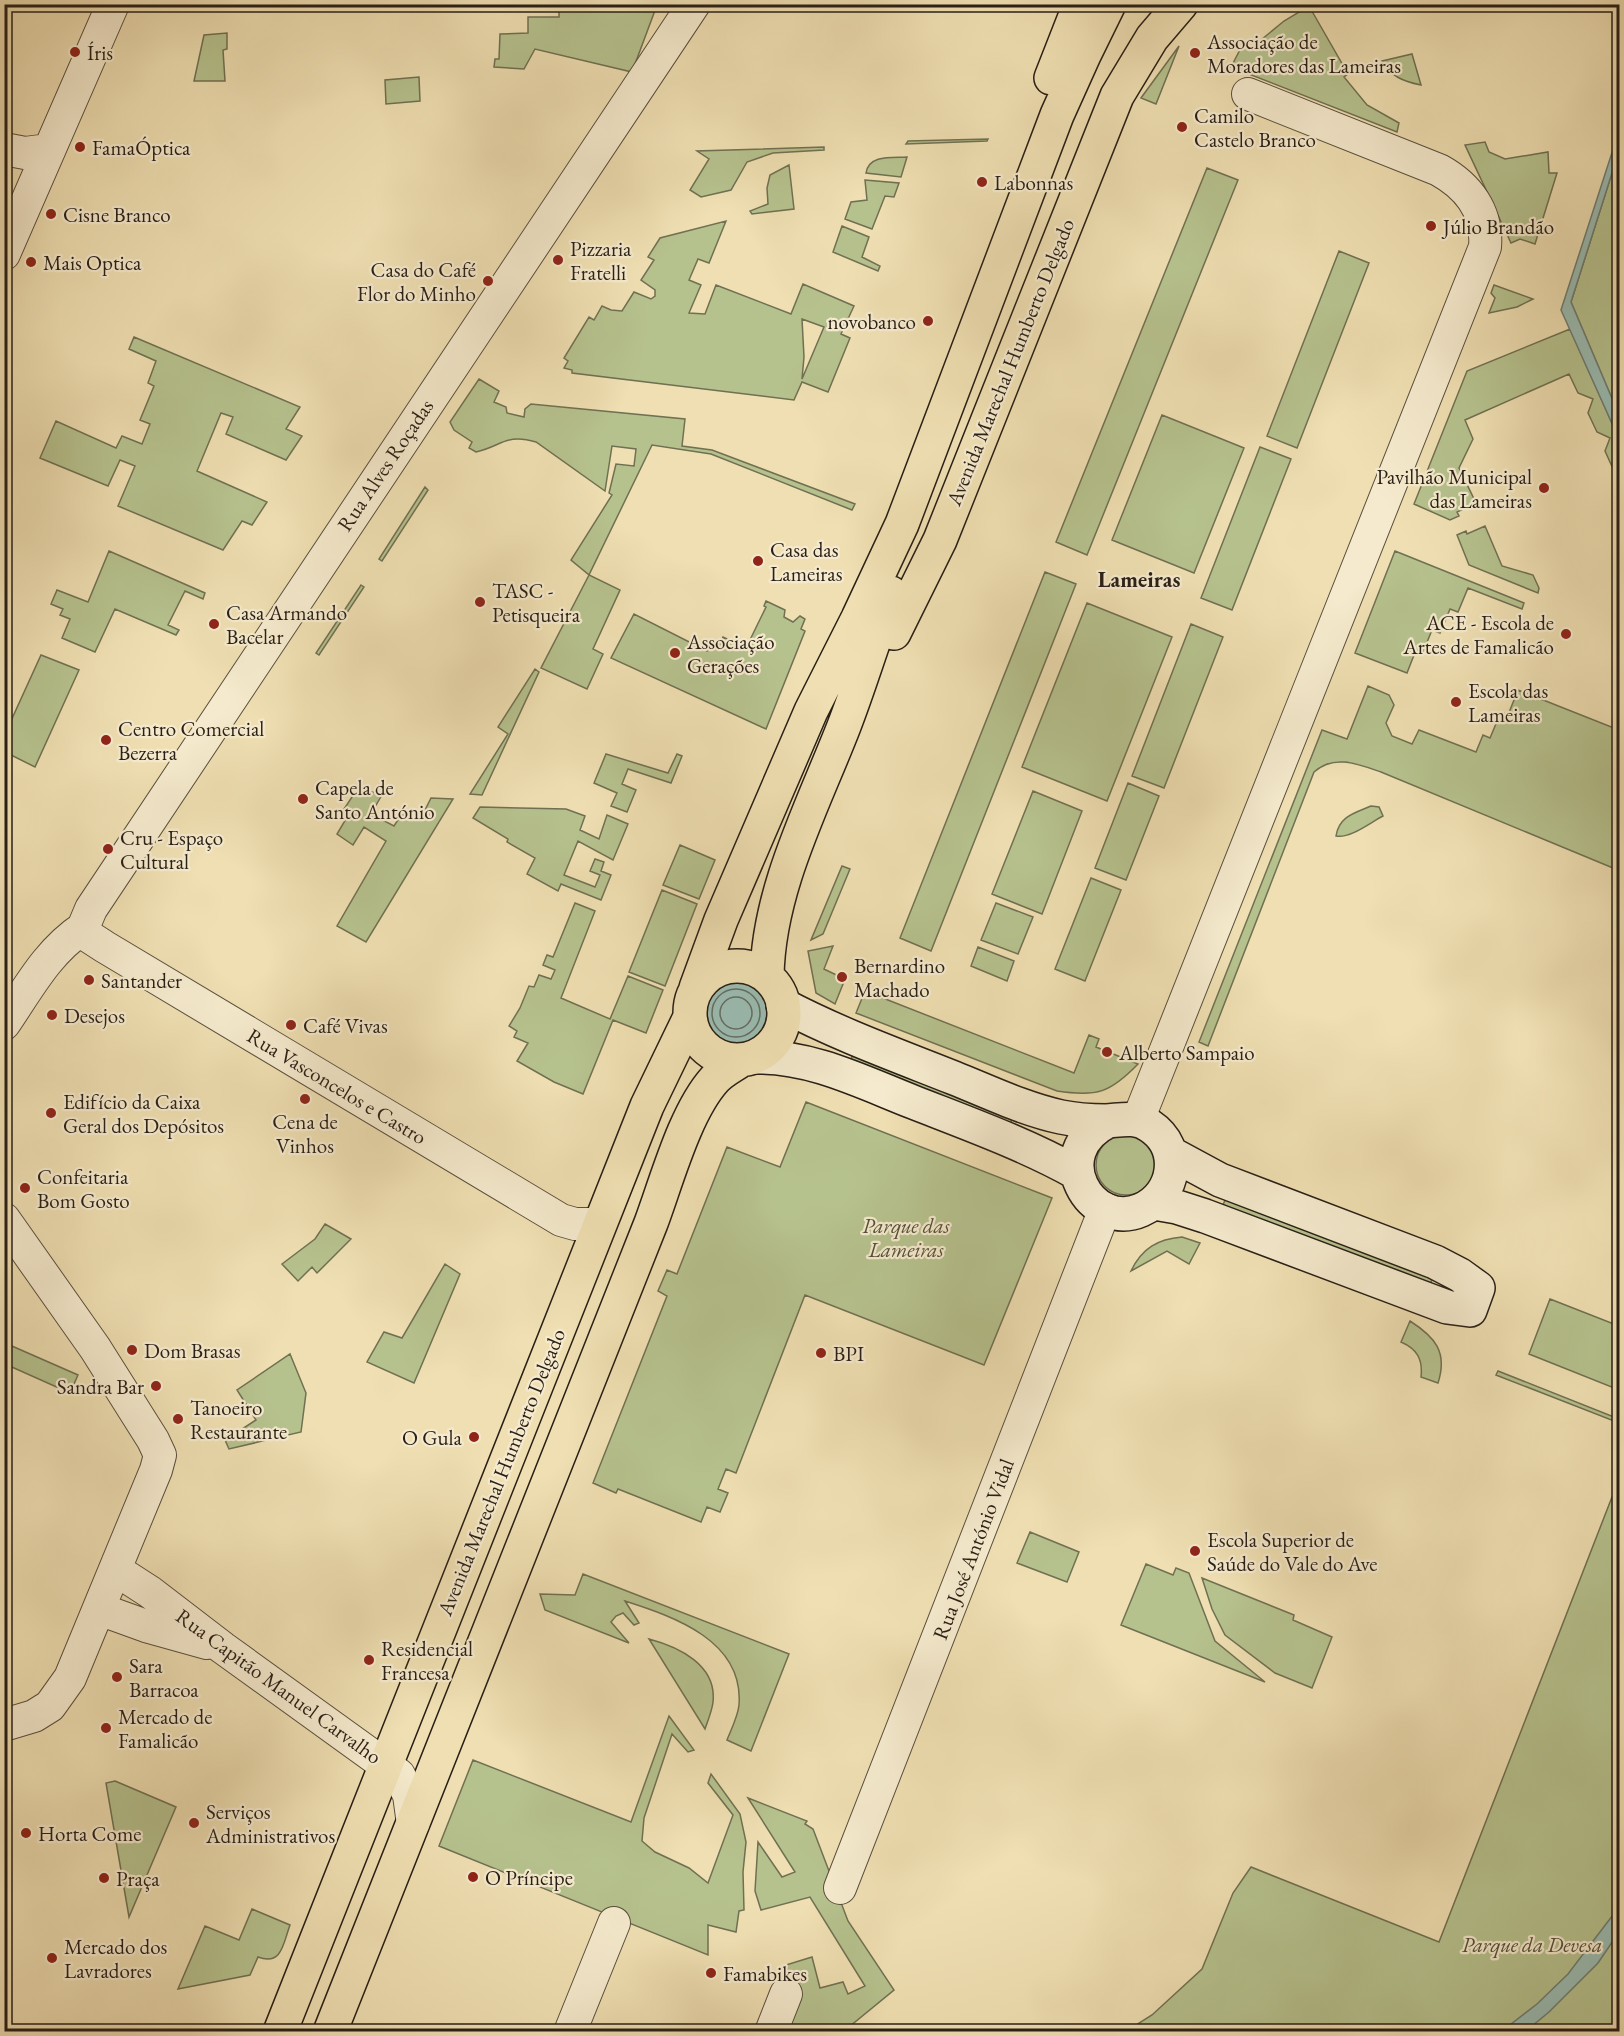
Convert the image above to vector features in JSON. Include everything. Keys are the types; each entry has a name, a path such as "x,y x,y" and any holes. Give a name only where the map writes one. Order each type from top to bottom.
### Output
{"main road":[{"path":"1053,4 1063,46"},
{"name":"Avenida Marechal Humberto Delgado","path":"280,2031 599,1224 647,1106 693,1003 721,920 811,711 1080,4"},
{"name":"Avenida Marechal Humberto Delgado","path":"811,711 902,524 1057,115 1109,4"},
{"name":"Avenida Marechal Humberto Delgado","path":"775,991 770,936 781,892 806,821 845,724 879,626 1073,122 1128,4"},
{"name":"Avenida Marechal Humberto Delgado","path":"845,724 894,634 940,540 1117,96 1152,38 1181,4"},
{"path":"330,2031 700,1097 716,1077 769,1048 778,1036 783,1020 775,991 753,969 737,966 721,969 707,976 693,1003 693,1031 701,1044 712,1054 726,1059 749,1058"}],"street":[{"name":"Rua Alves Roçadas","path":"83,928 91,909 286,614 694,4"},
{"path":"4,254 110,8"},
{"path":"1123,1121 1485,247 1486,231 1481,216 1474,201 1454,178 1248,94"},
{"path":"4,150 25,153 49,150"},
{"path":"4,1024 48,958 65,939 83,928"},
{"name":"Rua Vasconcelos e Castro","path":"83,928 88,936 561,1220 575,1224 599,1224"},
{"path":"775,991 848,1036 1028,1107 1061,1117 1123,1121 1158,1133 1170,1153 1171,1175 1168,1186 1154,1203 1139,1211 1122,1213 1106,1209 1092,1201 1082,1188 1077,1173 1079,1154 1087,1136 1097,1127 1123,1121"},
{"path":"749,1058 776,1056 798,1059 834,1071 1015,1142 1077,1173"},
{"path":"1154,1203 1177,1207 1205,1216 1447,1307 1470,1310 1478,1288 1460,1275 1435,1262 1220,1180 1170,1153"},
{"name":"Rua José António Vidal","path":"840,1888 1106,1209"},
{"path":"4,1219 95,1348 153,1440 160,1455 116,1570 70,1678 50,1706 34,1716 4,1725"},
{"name":"Rua Capitão Manuel Carvalho","path":"116,1570 150,1592 223,1648 385,1764 399,1776 409,1795 413,1824"},
{"path":"99,1609 146,1626 223,1648"},
{"path":"570,2031 614,1923"},
{"path":"771,2031 786,1994"}],"green space":[{"path":"559,5 657,5 632,72 535,49 524,69 494,67 495,59 499,59 500,34 528,33 528,17 559,17"},
{"path":"1309,6 1348,74 1344,77 1367,105 1399,123 1397,132 1231,67 1244,42 1250,49 1284,21"},
{"path":"227,33 227,49 223,50 225,81 194,81 204,35"},
{"path":"1179,46 1156,104 1141,98"},
{"path":"1412,54 1421,85 1398,78 1382,61"},
{"path":"419,77 420,101 386,104 385,80"},
{"path":"988,139 987,141 906,144 908,141"},
{"path":"1485,142 1489,152 1505,159 1548,152 1549,173 1557,173 1535,244 1520,239 1511,243 1465,145"},
{"path":"824,147 824,150 773,153 747,162 731,190 701,197 690,190 709,159 697,151"},
{"path":"1619,151 1619,415 1571,302"},
{"path":"907,157 901,177 866,173 872,163 882,158"},
{"path":"789,165 794,209 752,214 750,211 768,204 767,188 770,175"},
{"path":"1207,168 1238,180 1087,555 1056,542"},
{"path":"865,180 899,183 894,197 885,196 872,229 845,219 851,202 867,200"},
{"path":"726,221 709,263 698,259 689,280 701,285 689,313 705,314 716,285 791,314 803,284 854,306 841,334 850,338 828,392 802,382 794,400 572,373 572,370 564,368 568,361 564,358 589,317 594,320 602,306 622,311 634,292 651,299 655,296 655,290 641,280 654,260 648,257 660,238","holes":["802,319 824,327 802,379 804,357"]},
{"path":"842,226 869,237 862,257 880,266 878,271 833,252"},
{"path":"1339,251 1369,263 1297,448 1267,436"},
{"path":"1494,285 1533,299 1517,307 1489,313 1495,298 1491,293"},
{"path":"1570,329 1619,439 1619,473 1614,471 1605,451 1610,438 1597,432 1588,413 1593,399 1578,393 1569,374 1465,420 1473,439 1459,468 1476,503 1457,512 1459,516 1450,520 1414,504 1467,371"},
{"path":"134,337 300,407 286,429 302,436 286,460 226,434 233,417 221,413 197,471 267,502 252,525 242,521 223,550 118,506 135,466 120,460 108,486 40,458 56,421 116,448 122,436 142,444 150,424 140,420 154,386 148,383 156,361 129,349"},
{"path":"479,379 499,391 494,402 506,407 507,413 524,417 525,409 531,404 685,419 682,446 712,450 855,504 852,510 711,454 652,445 589,575 571,560 612,495 609,493 616,464 634,466 636,449 612,446 605,491 536,442 518,439 504,441 476,452 469,448 472,442 454,430 450,422"},
{"path":"1162,415 1244,448 1194,573 1112,540"},
{"path":"1260,447 1291,459 1232,610 1201,598"},
{"path":"425,487 428,490 382,561 379,559"},
{"path":"1485,526 1502,566 1533,575 1539,588 1538,593 1469,565 1457,535 1466,531 1467,534"},
{"path":"109,551 205,593 203,599 185,591 168,625 179,630 176,635 115,609 95,652 62,638 70,619 60,615 63,609 51,604 57,590 88,602"},
{"path":"1395,551 1524,603 1522,609 1468,588 1458,612 1450,609 1440,633 1432,630 1423,652 1416,650 1407,673 1355,653"},
{"path":"1045,572 1076,584 931,951 900,938"},
{"path":"589,575 620,590 593,649 603,654 587,689 541,668"},
{"path":"361,585 364,587 319,655 316,653"},
{"path":"766,601 785,610 784,617 793,622 800,616 805,619 801,629 805,631 766,729 611,658 634,614 707,651 712,643 719,646 723,637 746,648 766,607 764,606"},
{"path":"1087,603 1172,637 1107,801 1022,767"},
{"path":"1191,624 1223,637 1164,788 1132,776"},
{"path":"41,655 79,670 35,767 5,752 5,734"},
{"path":"535,669 539,672 482,795 470,794 508,734 498,727"},
{"path":"1368,686 1389,695 1394,705 1386,723 1392,736 1412,744 1419,730 1476,752 1483,735 1490,738 1501,712 1508,715 1518,690 1619,730 1620,854 1613,868 1381,772 1346,762 1330,763 1314,772 1208,1046 1199,1042 1322,730 1347,739"},
{"path":"606,754 668,773 677,754 682,756 671,783 628,769 622,784 636,790 627,812 611,806 617,793 594,783"},
{"path":"1128,783 1159,796 1126,880 1095,868"},
{"path":"356,791 383,793 371,814 394,826 401,815 423,814 431,798 453,799 366,942 337,926 386,841 364,827 353,845 337,834 346,819 340,815"},
{"path":"1033,791 1082,811 1042,914 992,894"},
{"path":"1371,806 1379,807 1383,816 1354,833 1336,836 1344,820"},
{"path":"480,807 566,809 585,816 580,830 599,839 607,815 628,824 613,860 578,841 564,875 595,887 600,875 590,871 595,859 604,862 601,871 611,875 601,900 561,884 558,891 527,874 535,858 473,818"},
{"path":"680,845 715,860 699,899 663,885"},
{"path":"842,866 850,869 823,934 811,940"},
{"path":"1091,878 1121,890 1085,981 1055,969"},
{"path":"662,890 697,904 665,986 629,972"},
{"path":"575,903 595,911 561,998 610,1019 628,976 663,990 646,1033 613,1020 583,1094 554,1082 517,1061 528,1043 514,1037 517,1031 509,1026 529,986 534,987 539,975 551,979 555,970 543,965 547,955 553,957"},
{"path":"996,903 1033,917 1018,954 981,940"},
{"path":"833,946 824,969 845,979 835,1004 816,993 808,951"},
{"path":"978,947 1014,961 1007,981 971,966"},
{"path":"865,991 1074,1073 1089,1035 1099,1039 1096,1047 1138,1064 1111,1087 1102,1091 1071,1093 1057,1091 856,1013"},
{"path":"854,1051 1014,1114 1009,1127 849,1065"},
{"name":"Parque das Lameiras","path":"806,1102 1052,1198 984,1365 805,1295 736,1473 726,1469 718,1489 728,1493 720,1512 707,1507 701,1522 618,1489 616,1493 593,1483 667,1296 658,1291 667,1270 677,1274 727,1147 780,1167"},
{"path":"1120,1135 1132,1135 1148,1143 1154,1153 1156,1165 1154,1177 1148,1187 1132,1195 1120,1195 1104,1187 1096,1171 1096,1159 1104,1143"},
{"path":"1227,1196 1429,1274 1432,1280 1429,1286 1221,1209"},
{"path":"325,1224 351,1239 317,1273 312,1267 298,1281 282,1264 315,1239"},
{"path":"1182,1237 1200,1243 1189,1264 1167,1251 1131,1271 1140,1256 1152,1246 1165,1240"},
{"path":"445,1264 460,1274 414,1383 367,1362 384,1332 402,1338"},
{"path":"1550,1299 1619,1326 1619,1390 1529,1354"},
{"path":"1410,1321 1426,1333 1437,1346 1441,1362 1438,1383 1421,1377 1418,1355 1401,1342"},
{"path":"5,1343 78,1375 70,1393 5,1364"},
{"path":"290,1354 306,1393 301,1432 229,1449 225,1440 256,1420 237,1390"},
{"path":"1498,1371 1619,1419 1619,1423 1496,1375"},
{"name":"Parque da Devesa","path":"1619,1479 1619,2031 1125,2032 1152,2015 1202,1969 1233,1893 1251,1867 1439,1942"},
{"path":"1030,1532 1079,1552 1067,1582 1017,1563"},
{"path":"1146,1564 1173,1575 1176,1568 1189,1573 1215,1641 1265,1682 1121,1625"},
{"path":"583,1574 789,1654 751,1751 727,1740 739,1705 738,1683 730,1664 718,1648 703,1635 665,1615 625,1601 639,1623 634,1625 623,1613 611,1622 629,1643 545,1610 540,1594 575,1595"},
{"path":"1202,1578 1294,1615 1293,1620 1332,1637 1312,1688 1275,1673 1225,1635 1212,1609"},
{"path":"649,1639 672,1647 694,1660 709,1678 713,1689 713,1702 705,1729"},
{"path":"669,1716 694,1750 688,1752 672,1734 644,1818 642,1841 655,1852 689,1868 708,1883 733,1815 708,1783 711,1774 740,1814 746,1842 743,1872 744,1910 739,1911 736,1932 708,1925 708,1955 439,1846 473,1760 631,1822"},
{"path":"115,1781 176,1807 129,1917 106,1783"},
{"path":"748,1798 807,1821 805,1824 813,1829 848,1921 894,1990 844,2031 784,2031 793,1990 786,1965 812,1957 820,1988 843,1982 848,1994 865,1986 810,1897 761,1910 755,1891 758,1842 782,1877 795,1872"},
{"path":"252,1909 290,1925 277,1956 266,1959 258,1957 250,1975 178,1989 205,1926 239,1940"}],"water":[{"path":"1619,131 1619,151 1571,302 1619,415 1619,439 1561,310"},
{"path":"737,983 754,988 762,996 767,1013 762,1030 754,1038 737,1043 720,1038 712,1030 707,1013 712,996 720,988"},
{"path":"1619,1907 1619,1932 1598,1963 1549,2012 1526,2031 1502,2031 1537,2004 1568,1974"}],"place":[{"name":"Íris","path":"75,52"},
{"name":"Associação de Moradores das Lameiras","path":"1195,53"},
{"name":"Camilo Castelo Branco","path":"1182,127"},
{"name":"FamaÓptica","path":"80,147"},
{"name":"Labonnas","path":"982,182"},
{"name":"Cisne Branco","path":"51,214"},
{"name":"Júlio Brandão","path":"1431,226"},
{"name":"Pizzaria Fratelli","path":"558,260"},
{"name":"Mais Optica","path":"31,262"},
{"name":"Casa do Café Flor do Minho","path":"488,281"},
{"name":"novobanco","path":"928,321"},
{"name":"Pavilhão Municipal das Lameiras","path":"1544,488"},
{"name":"Casa das Lameiras","path":"758,561"},
{"name":"TASC - Petisqueira","path":"480,602"},
{"name":"Casa Armando Bacelar","path":"214,624"},
{"name":"ACE - Escola de Artes de Famalicão","path":"1566,634"},
{"name":"Associação Gerações","path":"675,653"},
{"name":"Escola das Lameiras","path":"1456,702"},
{"name":"Centro Comercial Bezerra","path":"106,740"},
{"name":"Capela de Santo António","path":"303,799"},
{"name":"Cru - Espaço Cultural","path":"108,849"},
{"name":"Bernardino Machado","path":"842,977"},
{"name":"Santander","path":"89,980"},
{"name":"Desejos","path":"52,1015"},
{"name":"Café Vivas","path":"291,1025"},
{"name":"Alberto Sampaio","path":"1107,1052"},
{"name":"Cena de Vinhos","path":"305,1099"},
{"name":"Edifício da Caixa Geral dos Depósitos","path":"51,1113"},
{"name":"Confeitaria Bom Gosto","path":"25,1188"},
{"name":"Dom Brasas","path":"132,1350"},
{"name":"BPI","path":"821,1353"},
{"name":"Sandra Bar","path":"156,1386"},
{"name":"Tanoeiro Restaurante","path":"178,1419"},
{"name":"O Gula","path":"474,1437"},
{"name":"Escola Superior de Saúde do Vale do Ave","path":"1195,1551"},
{"name":"Residencial Francesa","path":"369,1660"},
{"name":"Sara Barracoa","path":"117,1677"},
{"name":"Mercado de Famalicão","path":"106,1728"},
{"name":"Serviços Administrativos","path":"194,1823"},
{"name":"Horta Come","path":"26,1833"},
{"name":"O Príncipe","path":"473,1877"},
{"name":"Praça","path":"104,1878"},
{"name":"Mercado dos Lavradores","path":"52,1958"},
{"name":"Famabikes","path":"711,1973"}],"district":[{"name":"Lameiras","path":"1139,579"}]}
